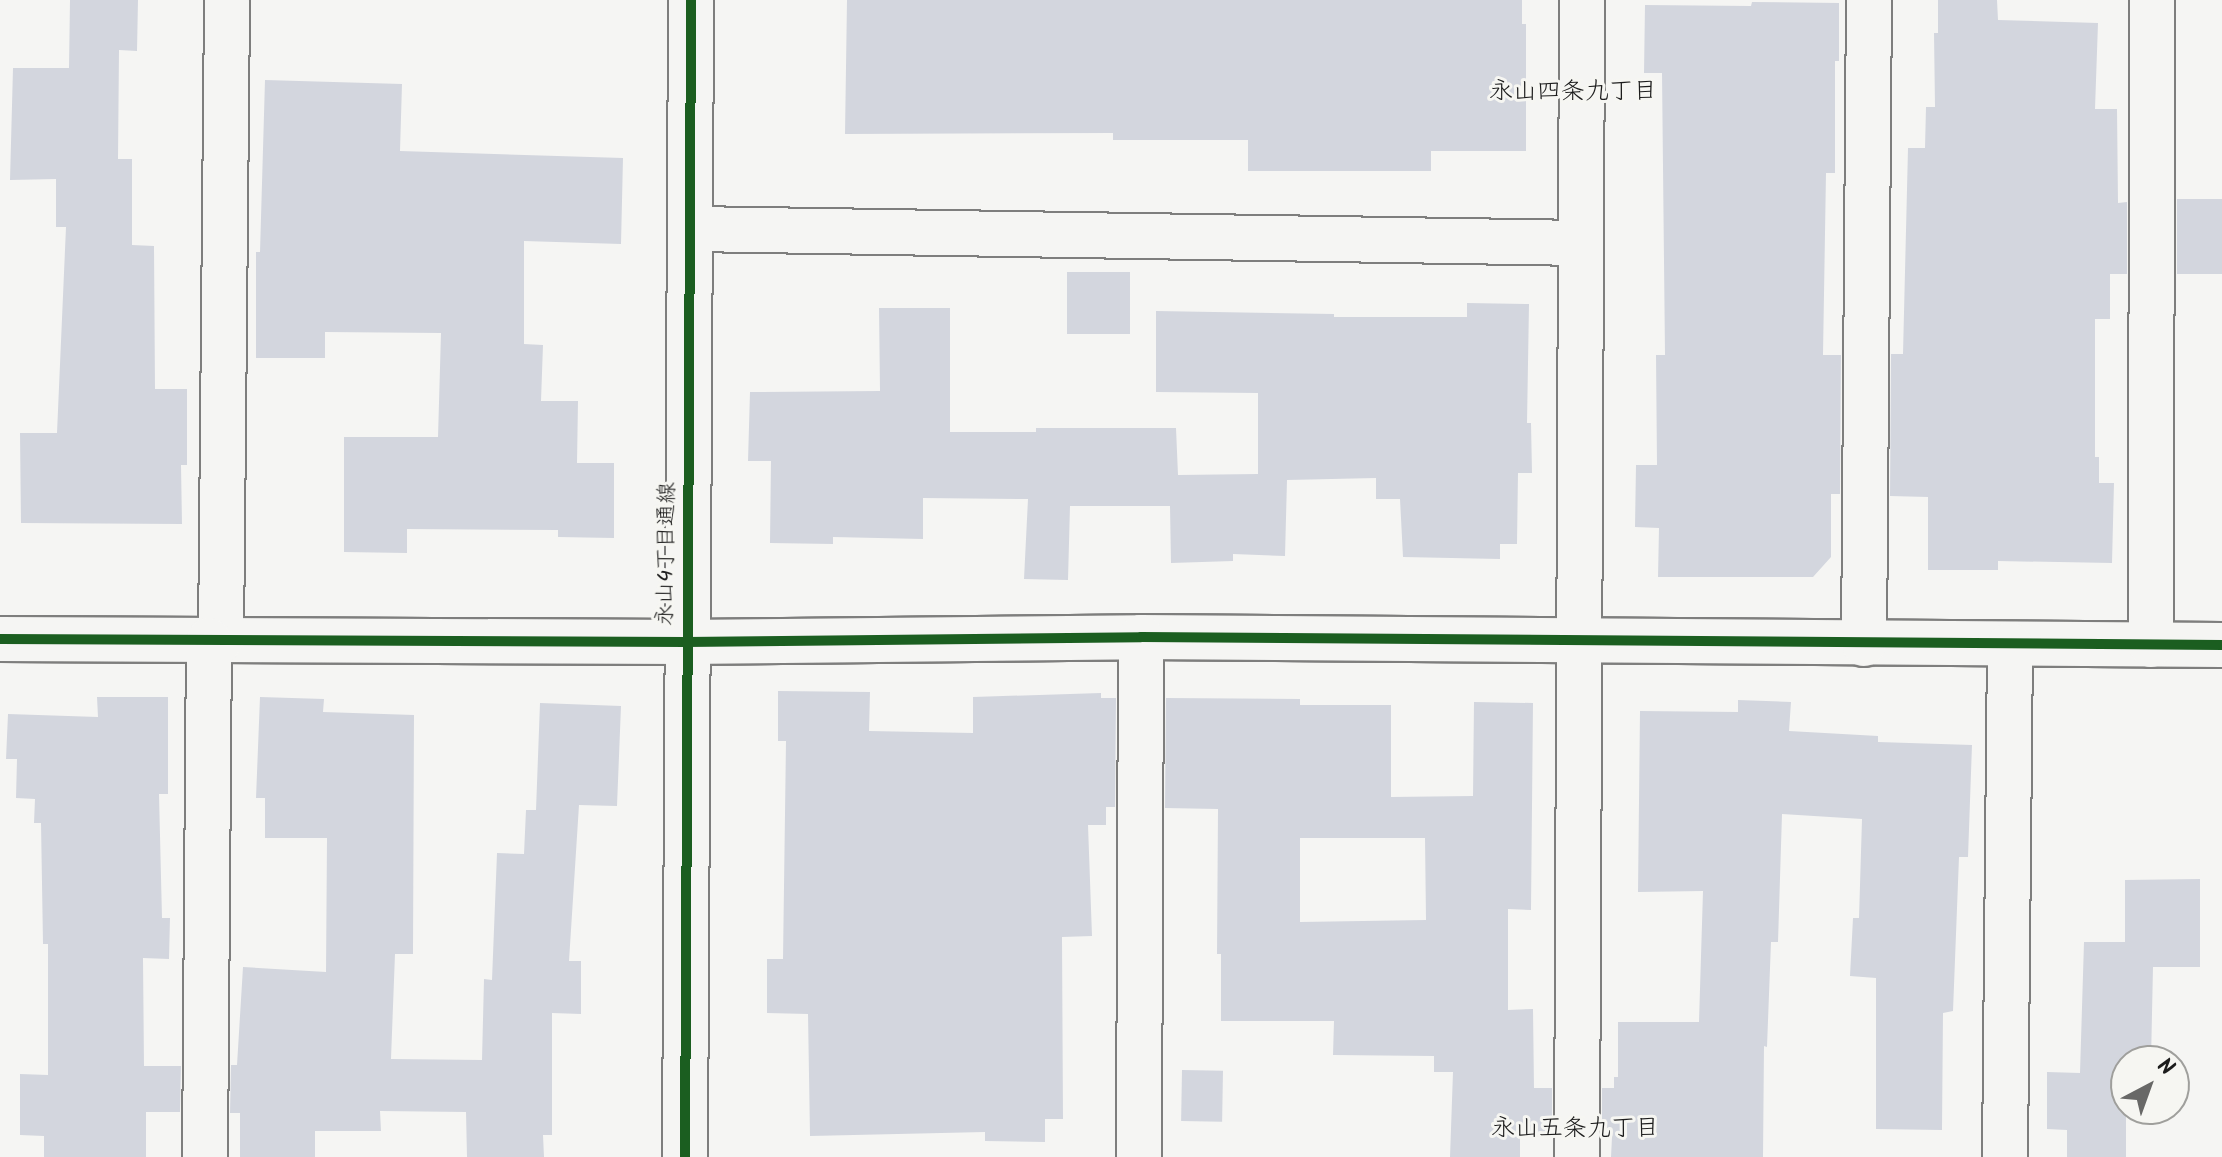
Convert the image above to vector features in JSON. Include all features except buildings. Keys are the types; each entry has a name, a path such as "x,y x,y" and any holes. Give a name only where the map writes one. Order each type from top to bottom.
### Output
{"street":[{"path":"205,1157 227,0"},
{"name":"永山4丁目通線","path":"685,1157 691,0"},
{"path":"1577,1157 1582,0"},
{"path":"1864,644 1869,0"},
{"path":"2151,645 2152,0"},
{"path":"692,229 1580,243"},
{"path":"0,639 686,642 1141,637 1581,643 2222,645"},
{"path":"1139,1157 1141,637"},
{"path":"2005,1157 2010,645"}],"cycle path":[{"path":"685,1157 691,0"},
{"path":"0,639 686,642 1141,637 2222,645"}],"district":[{"name":"永山四条九丁目","path":"1573,92"},
{"name":"永山五条九丁目","path":"1575,1129"}]}
